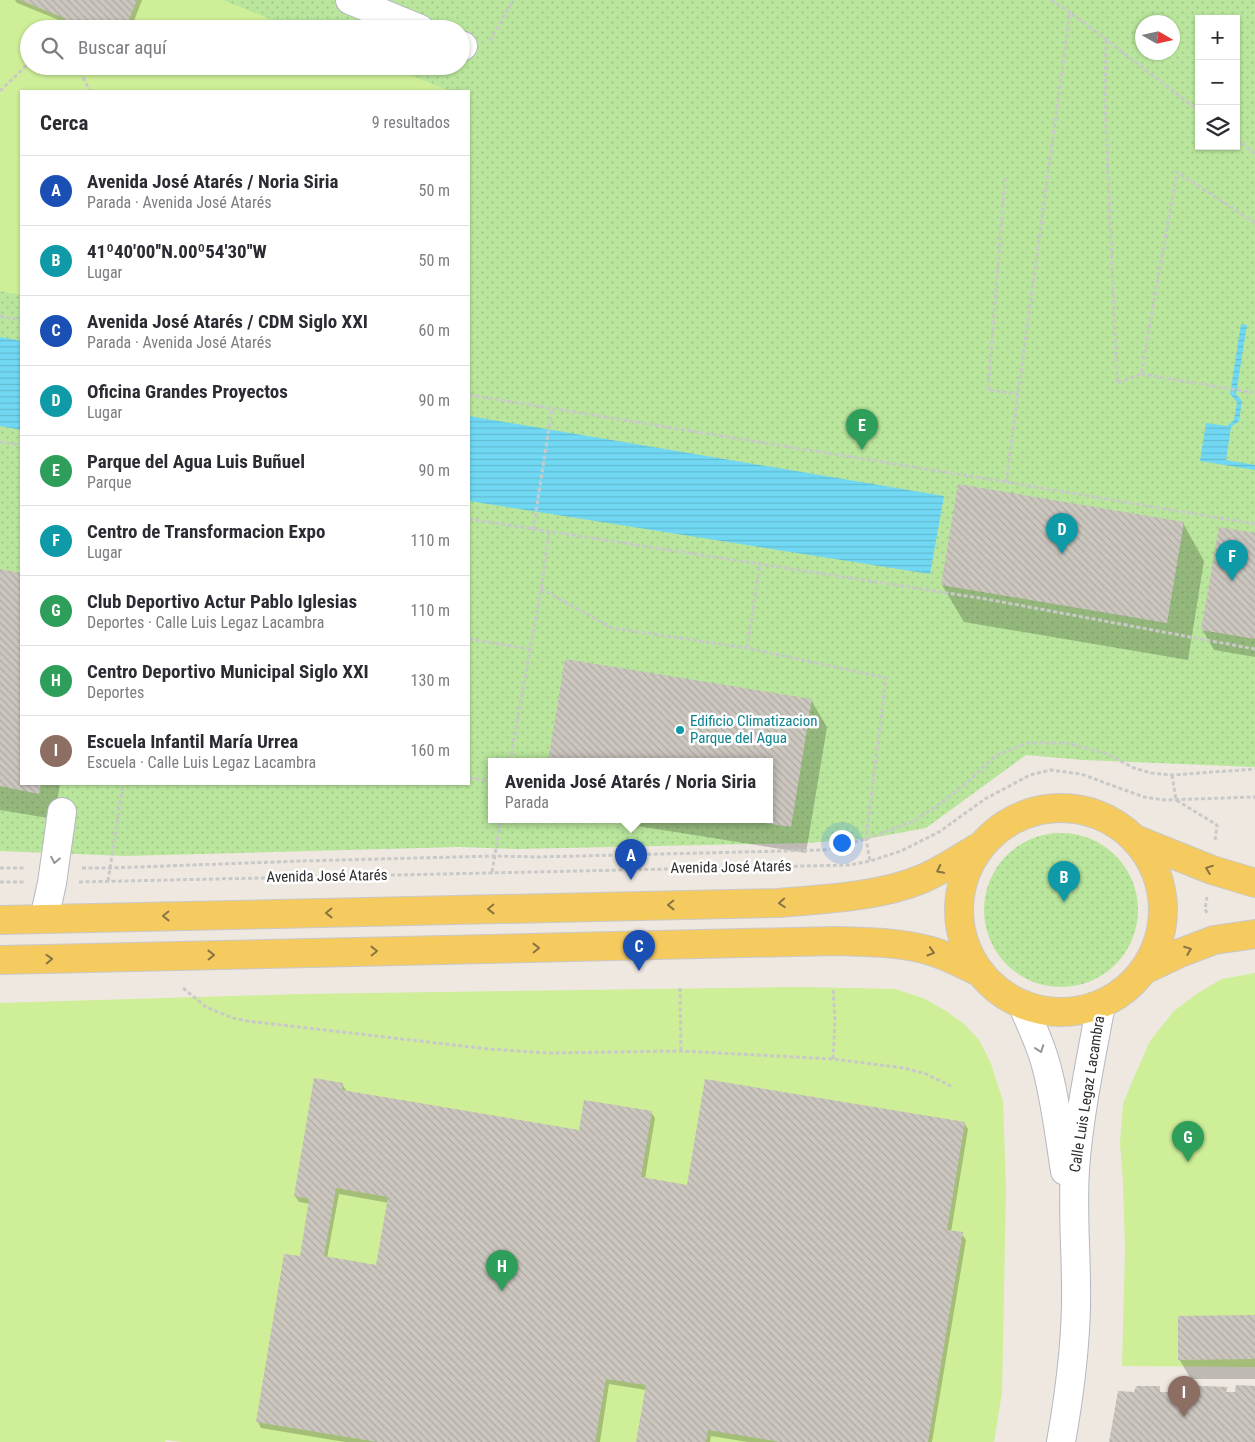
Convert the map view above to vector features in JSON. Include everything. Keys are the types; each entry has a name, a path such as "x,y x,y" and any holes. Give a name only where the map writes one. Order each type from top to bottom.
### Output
{"main road":[{"path":"0,920 778,903 829,898 879,891 922,879 942,870 982,845 1003,825 1030,812 1058,806 1088,810 1114,821 1137,840 1153,863 1162,890 1164,918 1158,946 1144,970 1125,990 1101,1004 1075,1012 1048,1012 1022,1004 999,992 981,973 967,949 960,923 960,895 967,868 982,845"},
{"path":"1137,840 1212,870 1255,883"},
{"path":"1144,970 1214,940 1255,934"},
{"path":"0,960 835,941 883,942 909,946 933,952 981,973"}],"street":[{"path":"350,0 398,20"},
{"path":"44,919 53,875 62,812"},
{"name":"Calle Luis Legaz Lacambra","path":"1022,1004 1044,1059 1051,1087 1074,1213"},
{"name":"Calle Luis Legaz Lacambra","path":"1061,1442 1070,1383 1076,1306 1074,1213 1078,1137 1101,1004"}],"path":[{"path":"470,49 483,55 513,0"},
{"path":"1051,0 1070,12 1195,108"},
{"path":"1006,482 1070,12"},
{"path":"1106,40 1105,102 1117,383 1141,374 1255,393"},
{"path":"0,91 20,71"},
{"path":"82,75 89,90"},
{"path":"1240,142 1255,154"},
{"path":"1141,374 1177,172 1255,223"},
{"path":"1005,178 988,390 1018,394"},
{"path":"0,316 20,320"},
{"path":"470,395 1255,524"},
{"path":"533,530 552,408"},
{"path":"0,442 20,445"},
{"path":"470,519 986,599 1255,649"},
{"path":"511,758 541,589 549,532"},
{"path":"747,648 760,564"},
{"path":"541,589 612,628 747,648 886,678 866,839 870,861"},
{"path":"470,639 530,650"},
{"path":"0,868 53,875 110,868 302,861 825,850 866,839 914,822 968,782 995,756 1027,743 1067,743 1105,753 1134,768 1151,773 1172,775 1255,769"},
{"name":"Avenida José Atarés","path":"0,882 53,875 108,881 850,865 901,851 939,832 985,799 1030,775 1051,770 1081,774 1144,797 1165,800 1255,797"},
{"path":"470,778 488,780"},
{"path":"108,881 123,785"},
{"path":"492,872 500,823"},
{"path":"183,988 206,1007 233,1018 248,1021 519,1052 681,1051 832,1059 904,1068 926,1074 950,1086"},
{"path":"680,988 681,1051"},
{"path":"832,1059 835,1021 833,988"}],"green space":[{"path":"0,0 1255,0 1255,767 1083,760 1026,755 926,828 866,839 805,843 519,849 459,847 126,856 0,851"},
{"path":"0,0 223,0 273,20 20,20 20,75 410,75 448,90 20,90 20,295 0,291"},
{"path":"1061,833 1090,839 1104,846 1115,856 1125,867 1132,881 1138,910 1132,939 1125,953 1115,964 1104,974 1090,981 1061,987 1032,981 1018,974 1007,964 997,953 990,939 984,910 990,881 997,867 1007,856 1018,846 1032,839"},
{"path":"1255,973 1255,1367 1122,1366 1125,1250 1120,1143 1123,1104 1150,1041 1174,1011 1198,993 1222,979"},
{"path":"799,987 895,989 923,998 964,1024 979,1040 990,1061 1003,1101 1006,1190 1002,1392 994,1442 183,1442 166,1440 165,1442 0,1442 0,1003 301,994"}],"water":[{"path":"1241,324 1247,325 1236,394 1242,401 1239,421 1231,427 1226,460 1255,465 1255,470 1200,461 1206,423 1227,426 1234,420 1237,402 1230,394"},
{"path":"0,337 20,341 20,430 0,426"},
{"path":"470,416 944,496 930,574 470,501"}],"building":[{"path":"20,0 137,0 129,20 69,20"},
{"path":"958,484 1184,522 1167,623 941,585"},
{"path":"1219,527 1255,533 1255,639 1201,630"},
{"path":"0,569 20,573 20,785 41,785 39,794 0,786"},
{"name":"Edificio Climatizacion Parque del Agua","path":"565,659 812,699 791,827 765,823 773,823 773,758 548,758"},
{"path":"314,1078 343,1083 342,1090 579,1130 584,1100 652,1111 641,1177 687,1185 705,1079 965,1122 947,1230 963,1232 928,1442 780,1442 708,1430 706,1442 636,1442 646,1385 606,1379 595,1442 377,1442 256,1422 284,1254 300,1256 309,1199 294,1196","holes":["336,1188 388,1197 376,1265 324,1256"]},
{"path":"1255,1315 1255,1359 1178,1360 1178,1316"},
{"path":"1177,1385 1228,1387 1226,1392 1235,1392 1236,1385 1255,1386 1255,1442 1109,1442 1118,1391 1134,1392 1136,1386 1160,1386 1160,1392 1177,1392"}],"place":[{"name":"Parque del Agua Luis Buñuel","path":"862,450"},
{"name":"Oficina Grandes Proyectos","path":"1062,554"},
{"name":"Centro de Transformacion Expo","path":"1232,581"},
{"name":"Edificio Climatizacion Parque del Agua","path":"680,730"},
{"name":"Avenida José Atarés / Noria Siria","path":"631,880"},
{"name":"41º40'00''N.00º54'30''W","path":"1064,902"},
{"name":"Avenida José Atarés / CDM Siglo XXI","path":"639,971"},
{"name":"Club Deportivo Actur Pablo Iglesias","path":"1188,1162"},
{"name":"Centro Deportivo Municipal Siglo XXI","path":"502,1291"},
{"name":"Escuela Infantil María Urrea","path":"1184,1417"}]}
